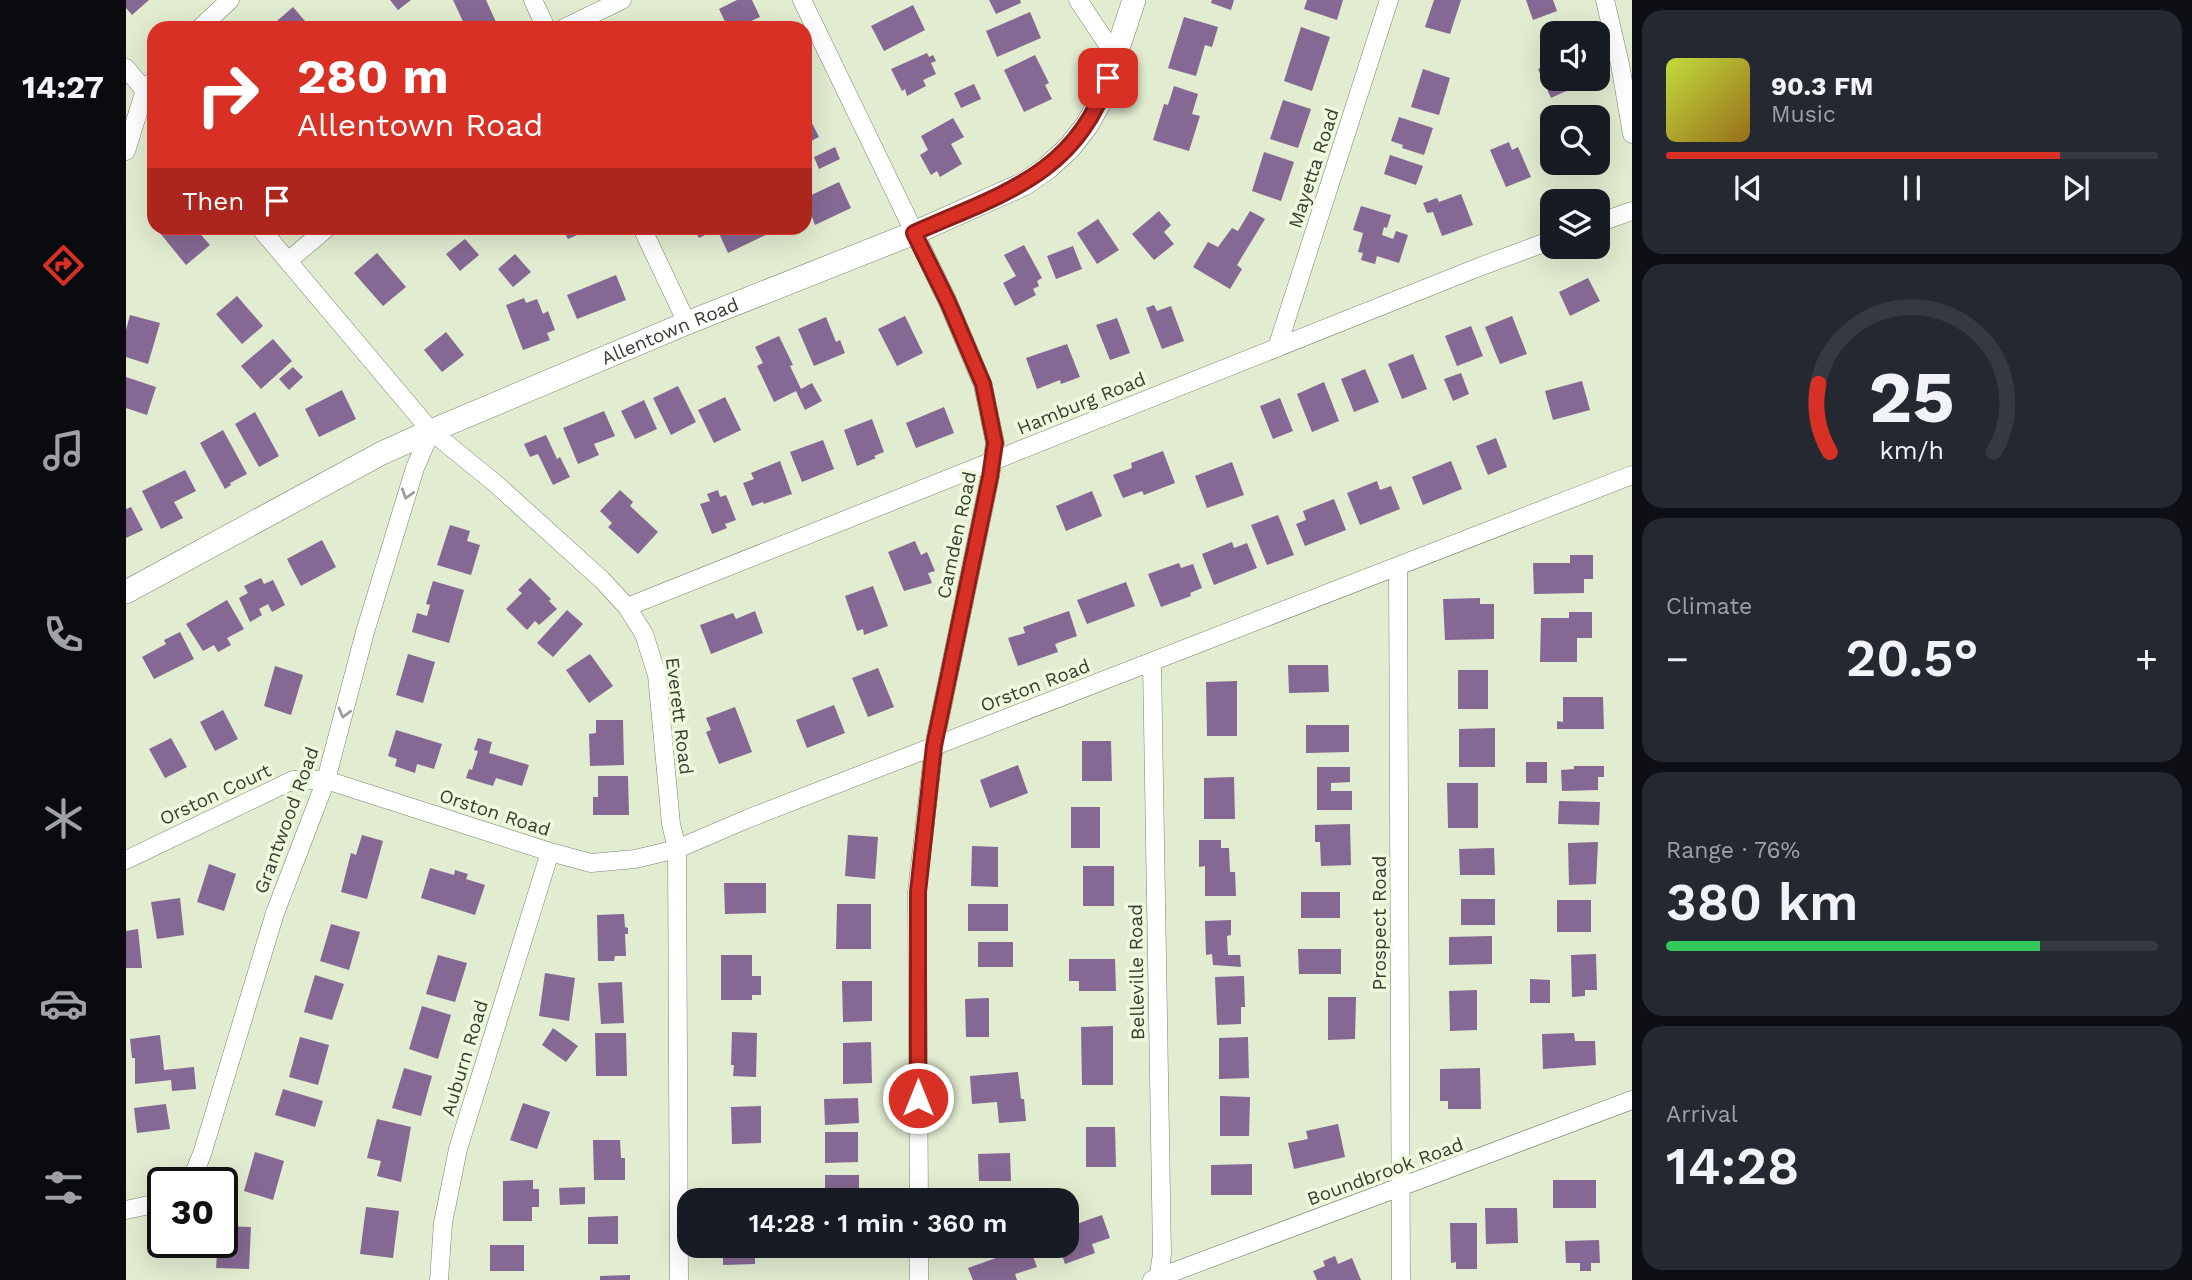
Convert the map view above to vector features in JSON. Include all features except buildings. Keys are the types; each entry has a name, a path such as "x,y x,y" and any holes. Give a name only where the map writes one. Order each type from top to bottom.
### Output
{"street":[{"path":"208,21 230,0"},
{"path":"533,0 543,21"},
{"path":"579,21 622,0"},
{"name":"Camden Road","path":"802,0 948,302 983,384 995,443 934,746 918,892 919,1188"},
{"path":"1078,0 1116,57"},
{"name":"Allentown Road","path":"126,592 382,453 431,430 687,323 914,233 1024,184 1069,148 1087,125 1101,100 1135,0"},
{"name":"Mayetta Road","path":"1277,348 1389,0"},
{"path":"1605,0 1632,134"},
{"path":"126,68 147,86"},
{"path":"126,151 147,100"},
{"path":"1610,219 1632,211"},
{"name":"Everett Road","path":"266,235 431,430 602,580 627,607 644,634 656,668 671,824 677,849 679,1280"},
{"path":"288,261 319,235"},
{"path":"645,235 687,323"},
{"name":"Hamburg Road","path":"627,607 1540,245"},
{"name":"Grantwood Road","path":"196,1167 275,913 326,780 365,632 415,468 431,430"},
{"name":"Orston Road","path":"326,780 591,863 635,859 677,849 747,819 1632,475"},
{"name":"Prospect Road","path":"1398,566 1401,1280"},
{"name":"Belleville Road","path":"1152,662 1162,1254 1156,1279"},
{"name":"Orston Court","path":"126,860 293,780 326,780"},
{"name":"Auburn Road","path":"439,1280 443,1223 458,1149 550,852"},
{"name":"Boundbrook Road","path":"1156,1279 1632,1100"},
{"path":"126,1210 147,1205"},
{"path":"919,1258 919,1280"}],"route":[{"path":"918,1098 918,892 934,746 995,443 983,384 948,302 914,233 1024,184 1047,168 1069,148 1087,125 1101,100 1108,78"}]}
